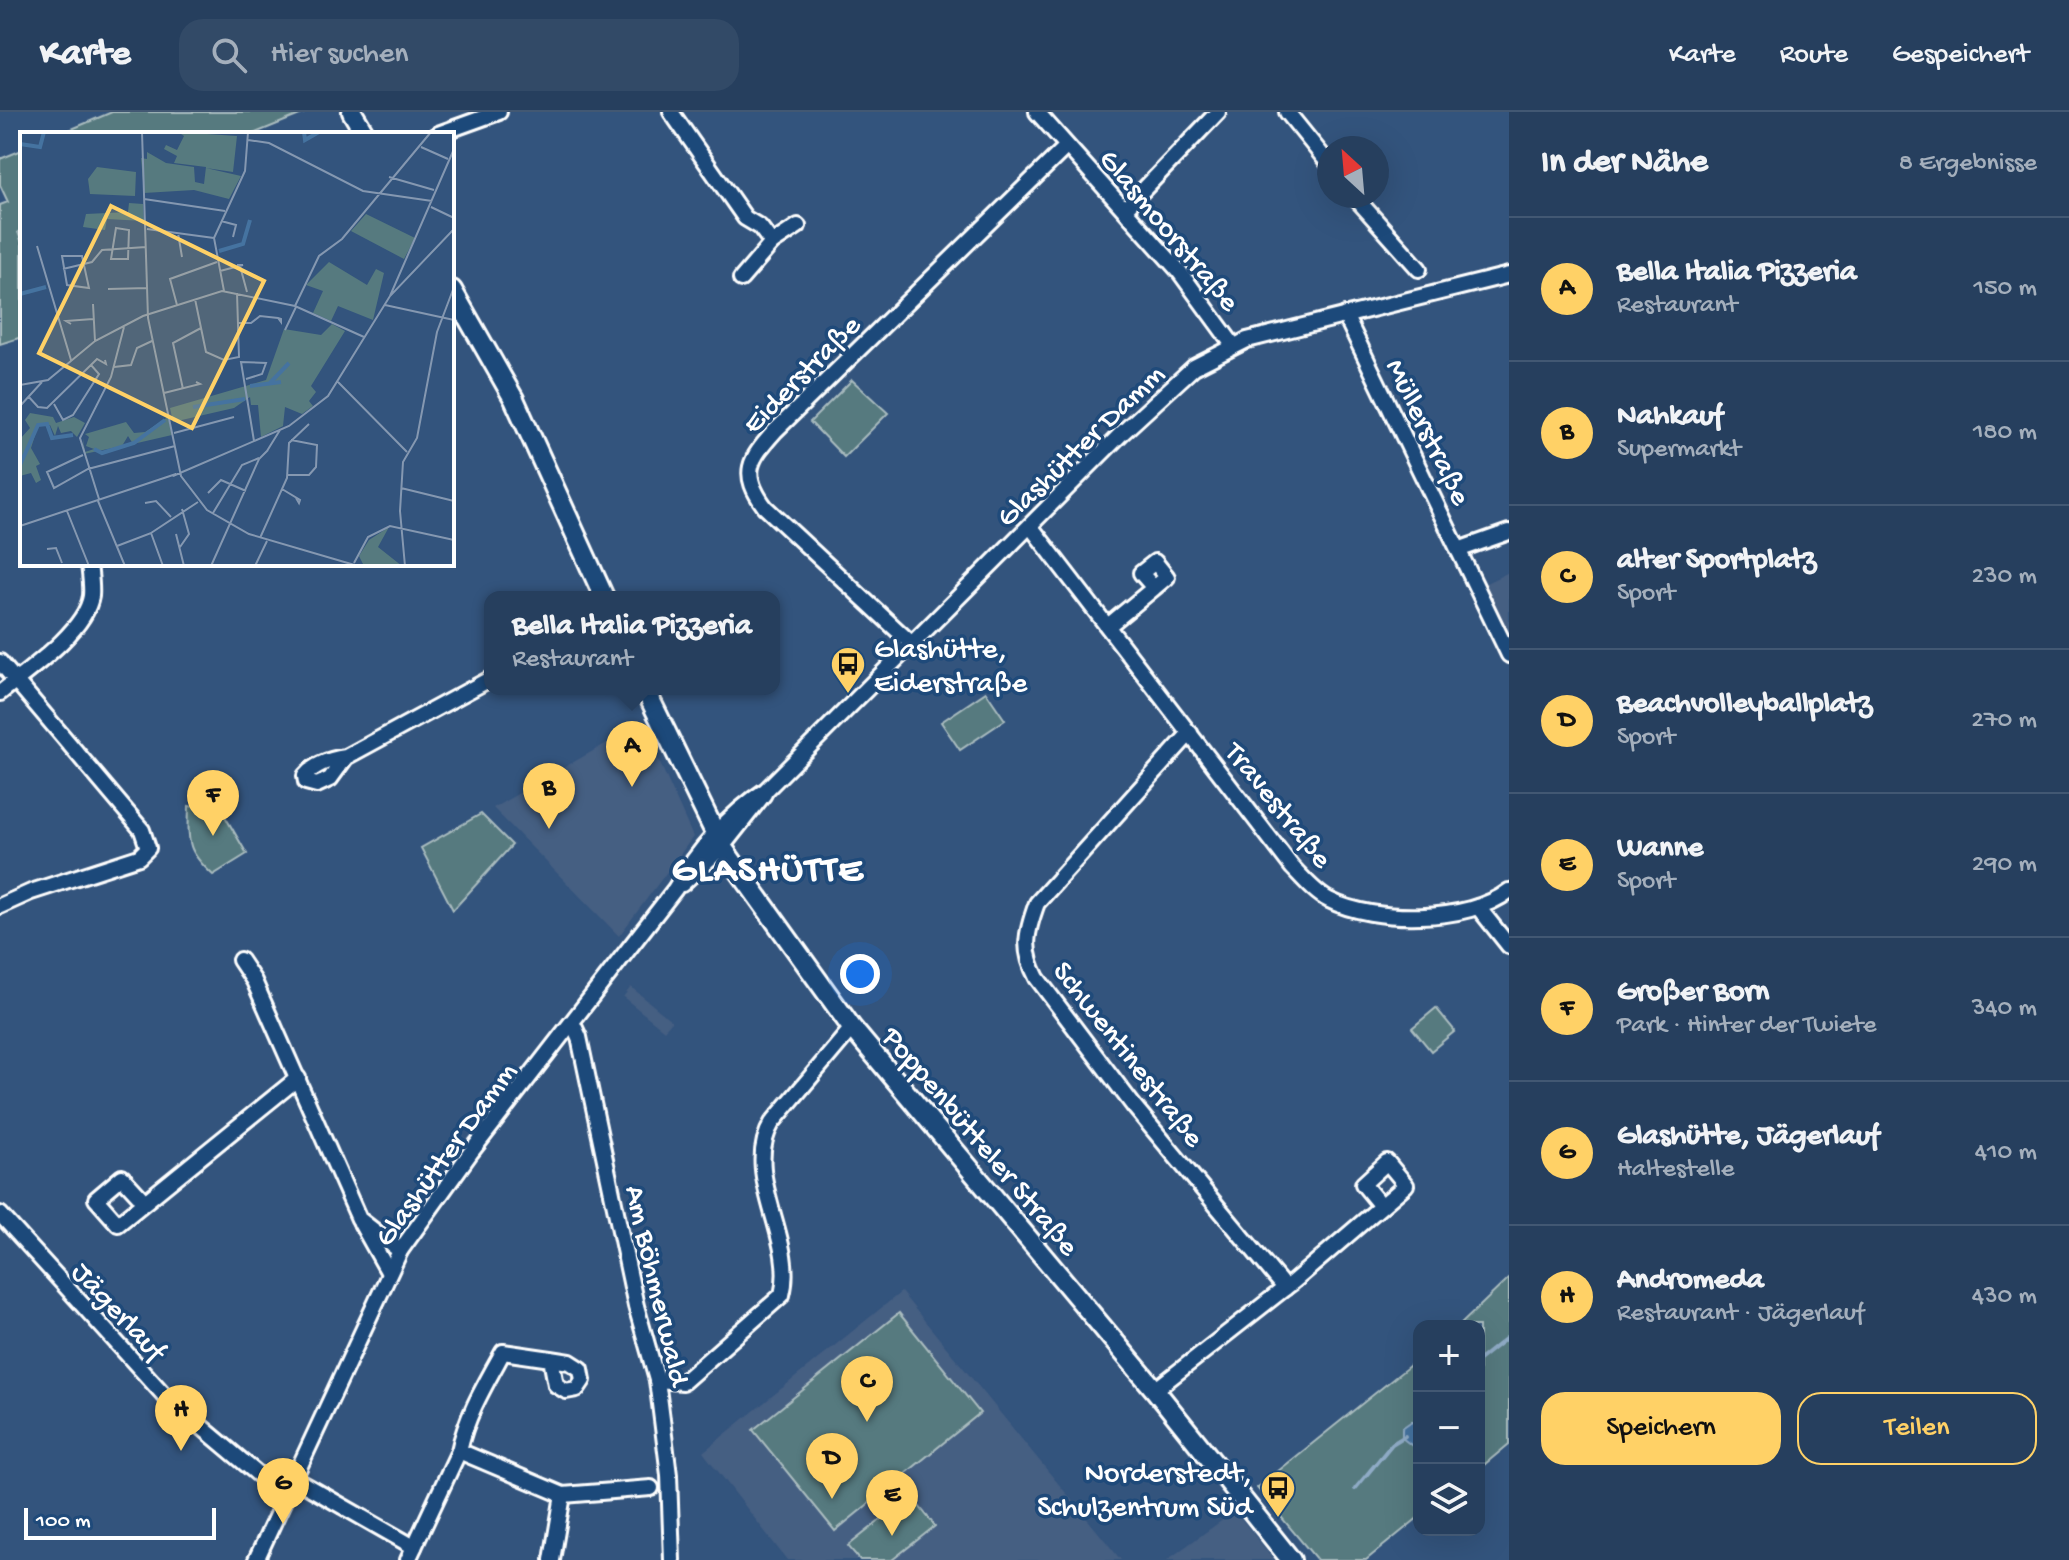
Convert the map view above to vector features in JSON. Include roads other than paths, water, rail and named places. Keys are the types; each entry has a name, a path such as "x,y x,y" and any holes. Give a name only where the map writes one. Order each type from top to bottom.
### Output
{"main road":[{"path":"352,112 364,132"},
{"path":"454,294 514,399 601,591"},
{"name":"Poppenbütteler Straße","path":"648,695 718,841 852,1028 1155,1390 1291,1560"}],"street":[{"path":"444,132 499,112"},
{"path":"671,112 745,218 760,227 772,243"},
{"name":"Glasmoorstraße","path":"1037,112 1209,307 1233,345"},
{"path":"1125,209 1218,112"},
{"path":"1287,112 1317,149"},
{"name":"Eiderstraße","path":"912,644 765,507 752,489 752,460 775,431 950,256 1066,147"},
{"path":"1365,208 1419,269"},
{"path":"741,279 772,243 798,226"},
{"name":"Glashütter Damm","path":"256,1560 400,1251 471,1152 675,889 766,790 1121,434 1194,367 1233,345 1509,275"},
{"name":"Müllerstraße","path":"1345,315 1509,655"},
{"name":"Travestraße","path":"1031,527 1292,867 1326,899 1362,912 1399,917 1478,907 1509,891"},
{"path":"1458,550 1509,532"},
{"path":"0,693 80,620 90,598 89,566"},
{"path":"1108,626 1154,588"},
{"path":"0,662 142,830 148,848 139,857 31,892 0,906"},
{"path":"346,757 484,682"},
{"name":"Schwentinestraße","path":"1190,733 1037,903 1024,939 1027,960 1037,978 1133,1105 1285,1288"},
{"path":"1478,907 1509,946"},
{"path":"240,960 254,981 359,1219 389,1273"},
{"name":"Am Böhmerwald","path":"573,1024 579,1037 636,1306 657,1380 669,1475 672,1560"},
{"path":"657,1380 683,1382 770,1309 782,1295 785,1264 764,1168 762,1139 852,1028"},
{"path":"145,1202 298,1078"},
{"path":"1155,1390 1285,1288 1381,1206"},
{"name":"Jägerlauf","path":"0,1214 146,1377 284,1496"},
{"path":"359,1219 400,1251"},
{"path":"293,1478 411,1553 503,1352 551,1359"},
{"path":"459,1451 563,1495 651,1488"},
{"path":"552,1560 563,1495"}],"waterway":[{"path":"1485,1355 1509,1336"},
{"path":"1355,1489 1392,1444 1405,1436"}],"place":[{"name":"Glashütte, Eiderstraße","path":"848,695"},
{"name":"Bella Italia Pizzeria","path":"632,787"},
{"name":"Nahkauf","path":"549,829"},
{"name":"Großer Born","path":"213,836"},
{"name":"alter Sportplatz","path":"867,1422"},
{"name":"Andromeda","path":"181,1451"},
{"name":"Beachvolleyballplatz","path":"832,1499"},
{"name":"Norderstedt, Schulzentrum Süd","path":"1278,1519"},
{"name":"Glashütte, Jägerlauf","path":"283,1524"},
{"name":"Wanne","path":"892,1536"}],"district":[{"name":"GLASHÜTTE","path":"768,866"}]}
